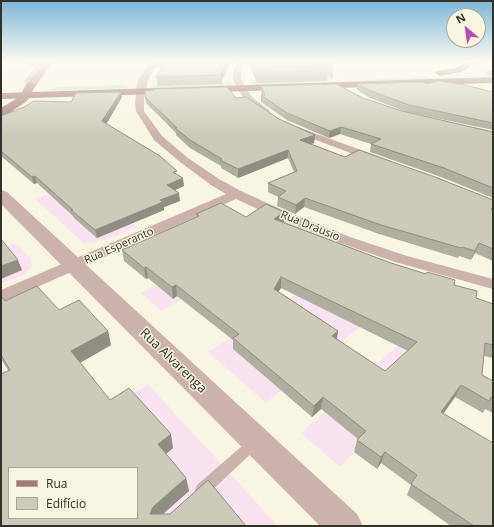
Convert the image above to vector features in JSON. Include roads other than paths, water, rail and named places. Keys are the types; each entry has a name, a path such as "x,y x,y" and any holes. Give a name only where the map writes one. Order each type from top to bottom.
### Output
{"highway":[{"path":"102,86 142,87"},
{"path":"1,96 24,96 142,87 187,86"},
{"path":"275,86 307,87 330,86"},
{"path":"307,87 316,86"},
{"path":"461,86 466,87"},
{"path":"461,86 480,91"}],"main road":[{"path":"1,113 19,102 24,96 27,86"}],"street":[{"path":"240,86 250,100 279,120 312,137 386,163"},
{"path":"340,86 353,94"},
{"name":"Rua Dráusio","path":"142,87 139,102 140,110 158,138 184,160 215,182 236,194 282,215 345,240 408,261 493,284"},
{"name":"Rua Esperanto","path":"1,297 236,194"},
{"name":"Rua Alvarenga","path":"1,195 345,526"}],"lane":[{"path":"192,499 257,441"}]}
